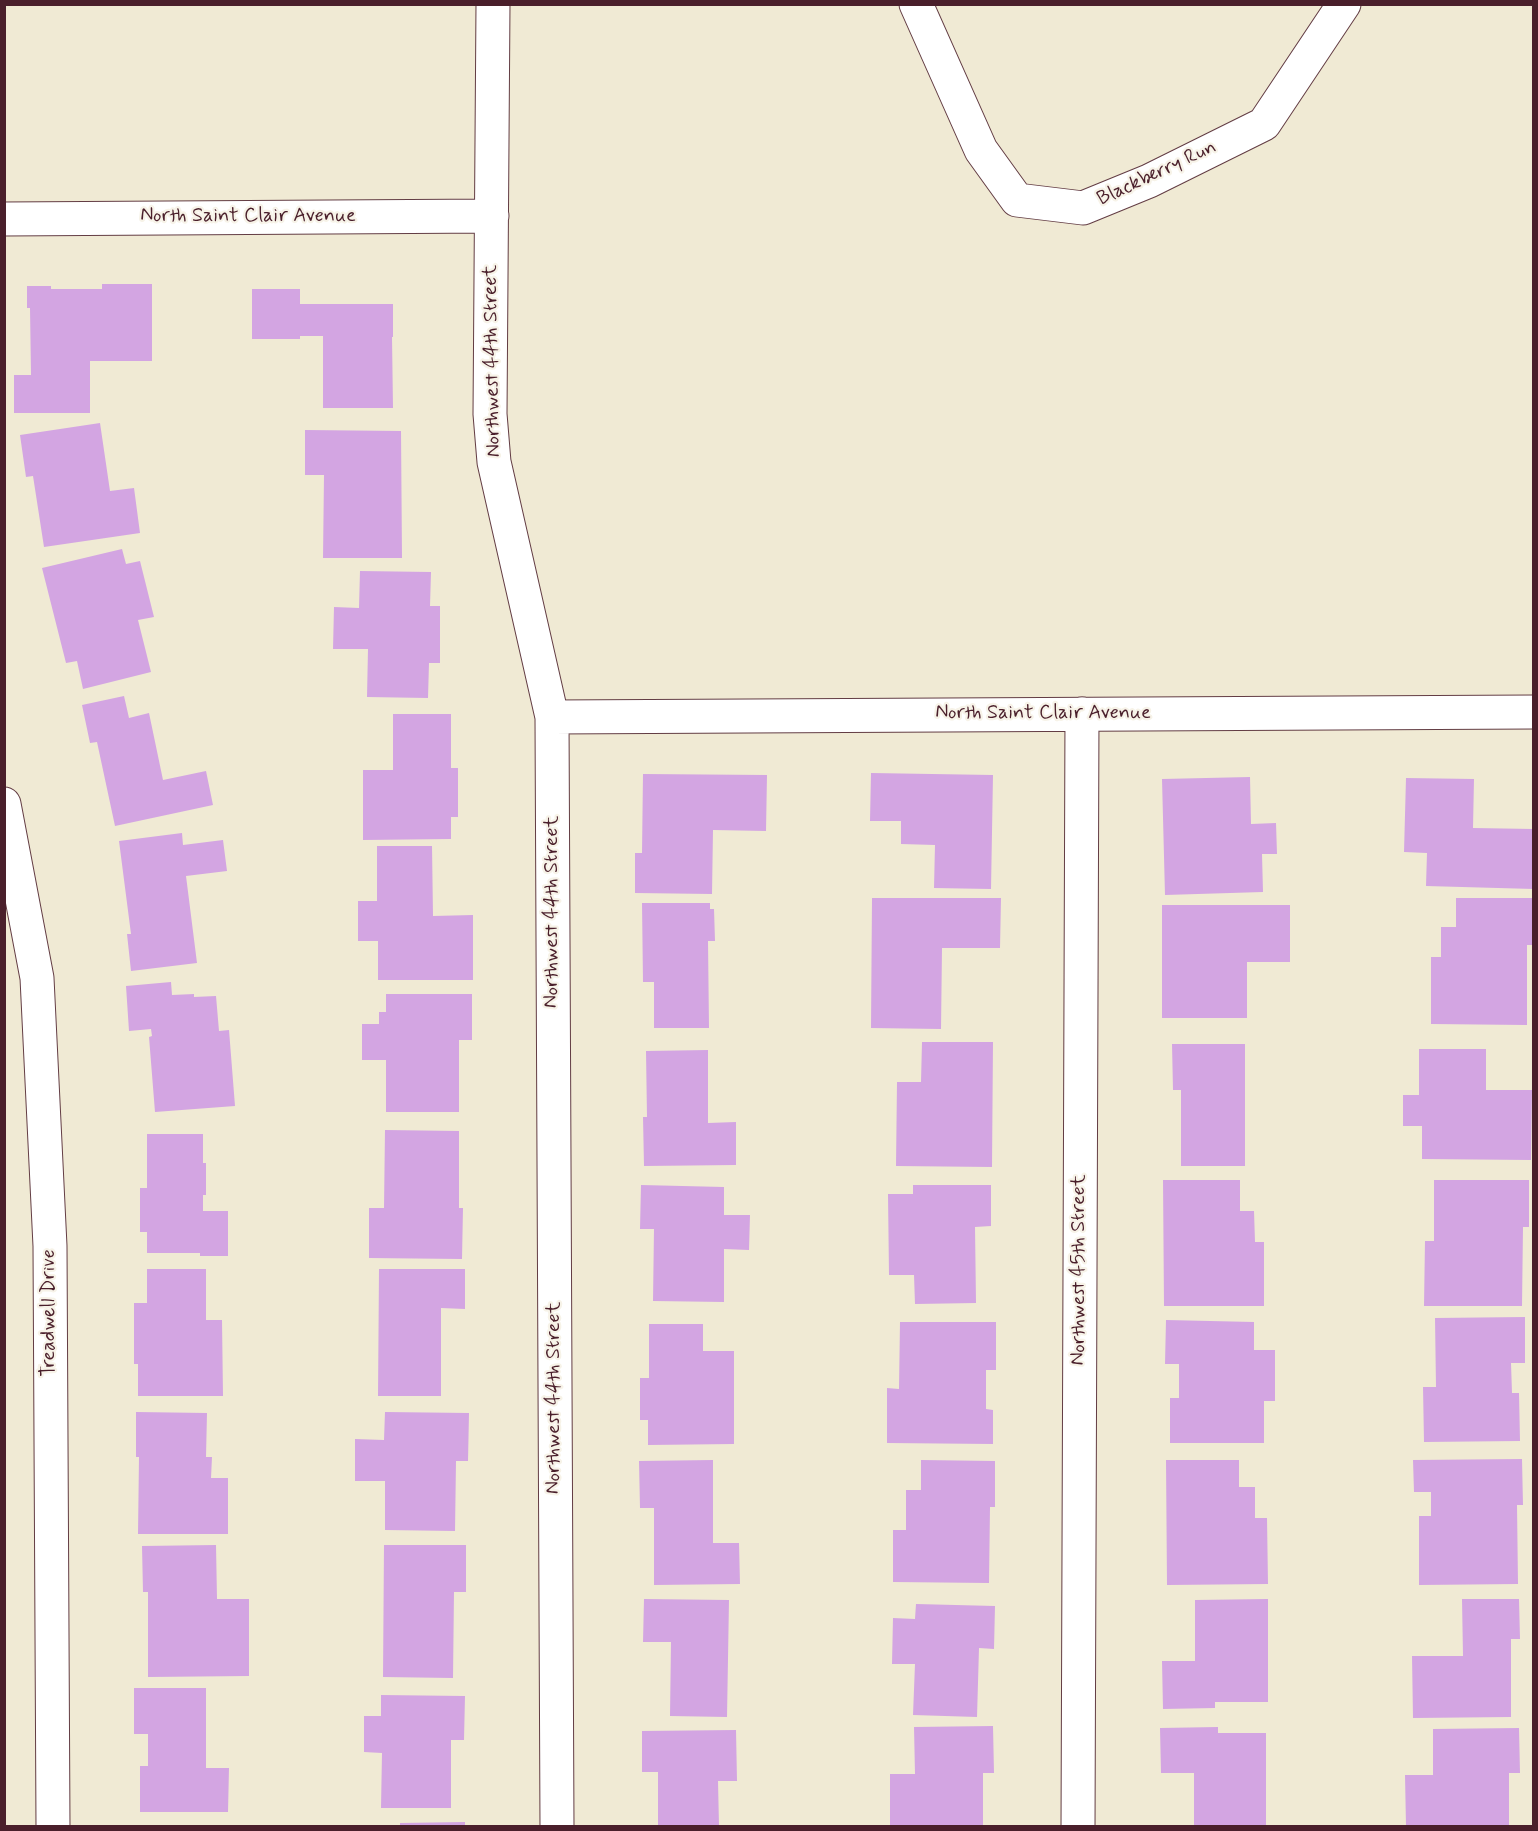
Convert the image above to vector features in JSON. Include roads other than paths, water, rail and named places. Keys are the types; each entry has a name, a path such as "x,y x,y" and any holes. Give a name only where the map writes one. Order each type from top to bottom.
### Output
{"street":[{"name":"Northwest 44th Street","path":"493,4 490,414 494,462 552,717 557,1827"},
{"name":"Blackberry Run","path":"916,4 981,150 1017,200 1083,208 1149,181 1264,124 1344,4"},
{"name":"North Saint Clair Avenue","path":"4,219 492,216"},
{"name":"North Saint Clair Avenue","path":"552,717 1533,712"},
{"name":"Northwest 45th Street","path":"1078,1827 1082,714"},
{"name":"Treadwell Drive","path":"4,804 37,978 50,1246 52,1827"}]}
